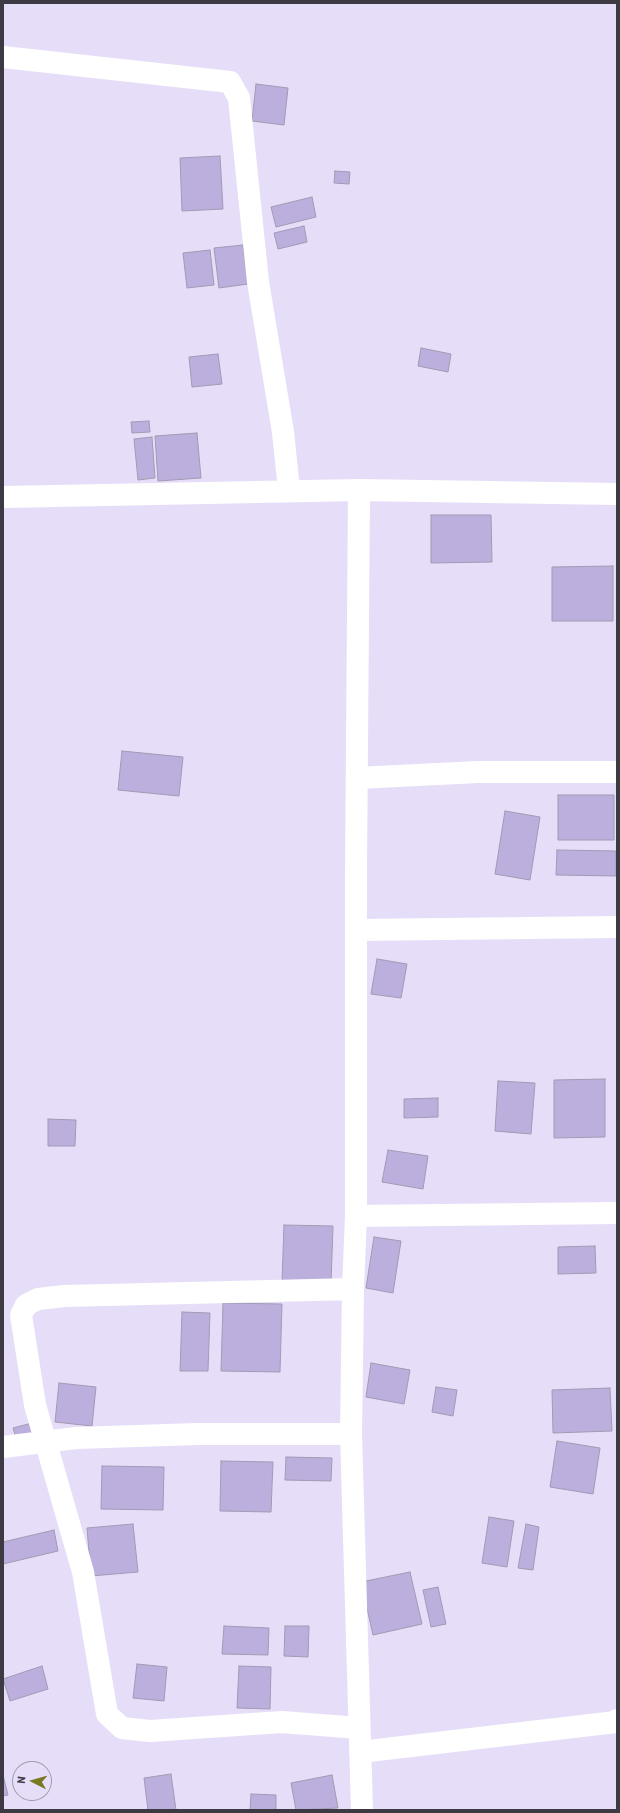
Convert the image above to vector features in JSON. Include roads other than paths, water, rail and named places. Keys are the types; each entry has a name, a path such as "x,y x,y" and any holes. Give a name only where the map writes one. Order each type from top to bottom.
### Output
{"street":[{"path":"3,57 230,82 239,98 258,282 283,432 289,490"},
{"path":"3,497 289,490 617,494"},
{"path":"359,490 356,1216 352,1289 351,1434 362,1810"},
{"path":"357,778 478,772 617,772"},
{"path":"356,930 617,927"},
{"path":"356,1216 617,1213"},
{"path":"352,1289 64,1296 38,1299 26,1305 21,1315 35,1405 83,1572 107,1714 122,1728 150,1731 282,1722 359,1728"},
{"path":"3,1447 76,1438 197,1434 351,1434"},
{"path":"360,1752 616,1722 617,1720"}]}
